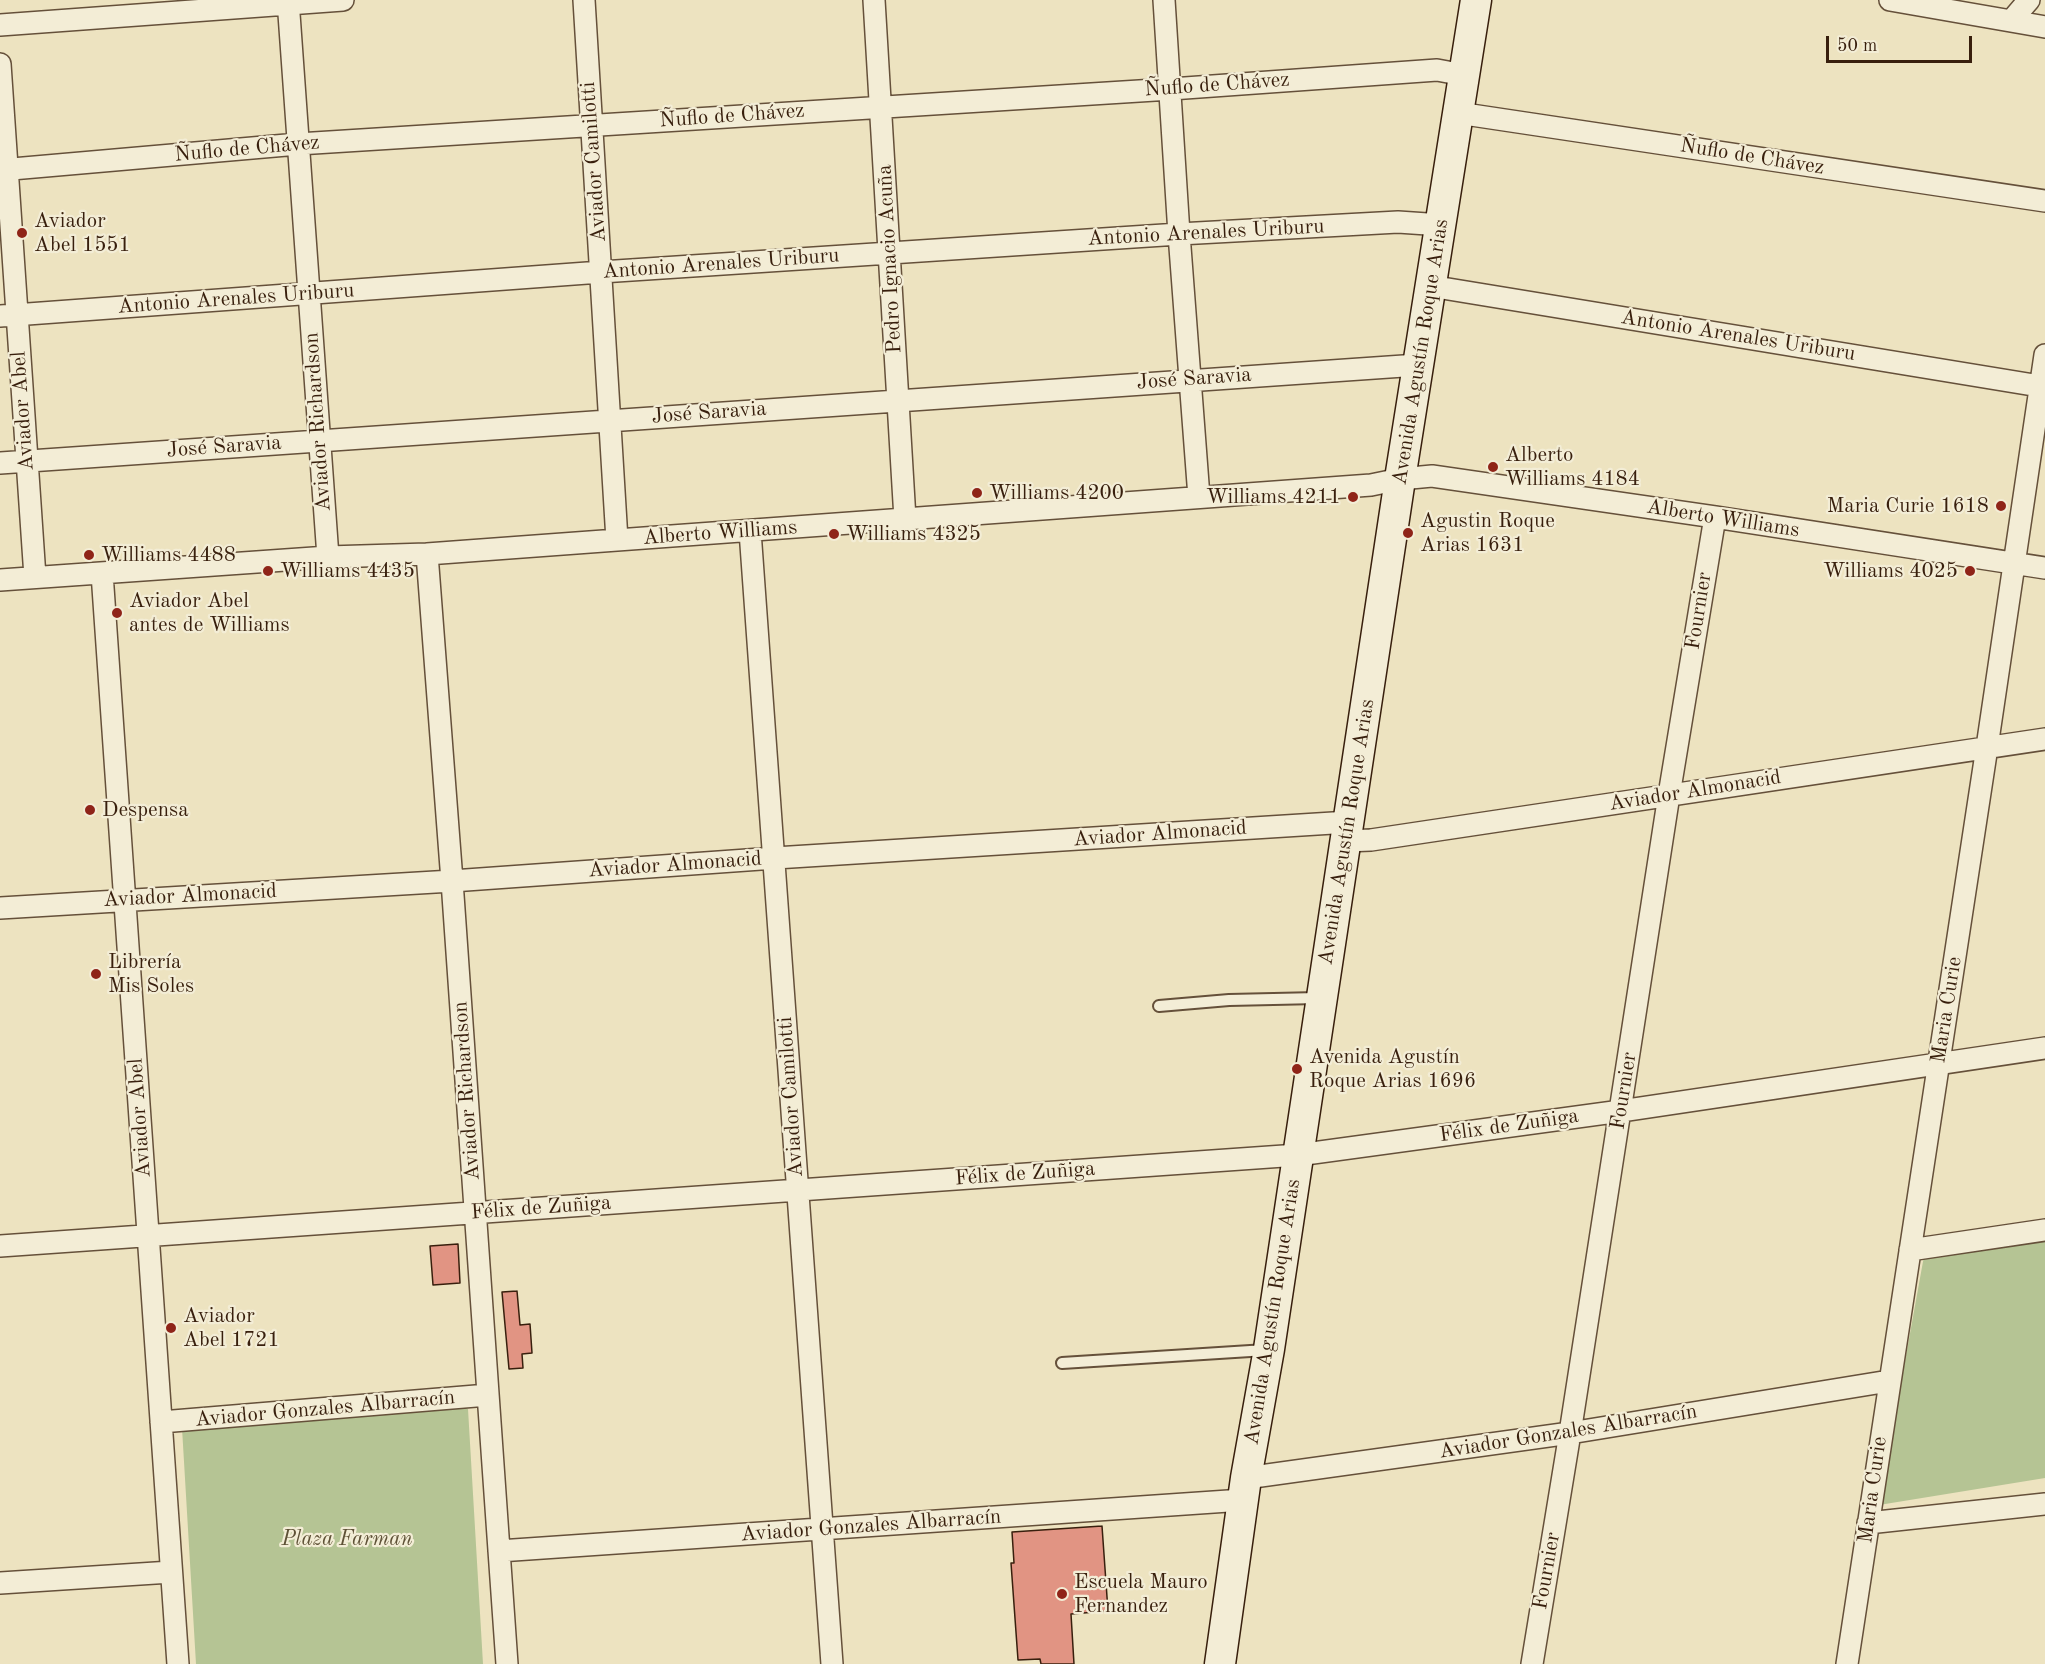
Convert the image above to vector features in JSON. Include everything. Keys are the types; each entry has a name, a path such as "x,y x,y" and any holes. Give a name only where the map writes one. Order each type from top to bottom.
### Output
{"main road":[{"name":"Avenida Agustín Roque Arias","path":"1220,1664 1244,1489 1269,1350 1400,479 1476,0"}],"street":[{"path":"0,25 288,2 343,0"},
{"name":"Aviador Camilotti","path":"584,0 617,540"},
{"name":"Pedro Ignacio Acuña","path":"874,0 905,519"},
{"path":"1164,0 1199,497"},
{"path":"1890,0 2045,27"},
{"path":"2011,21 2029,0"},
{"name":"Aviador Richardson","path":"288,2 328,557"},
{"name":"Aviador Abel","path":"0,64 8,316 26,461 35,577"},
{"name":"Ñuflo de Chávez","path":"4,170 298,144 880,106 1171,89 1437,70 1464,75"},
{"name":"Ñuflo de Chávez","path":"1458,113 2045,201"},
{"name":"Antonio Arenales Uriburu","path":"8,316 601,272 1179,234 1398,222 1442,225"},
{"name":"Antonio Arenales Uriburu","path":"1430,286 2043,386"},
{"name":"Maria Curie","path":"1847,1664 2013,563 2043,386 2045,355"},
{"name":"José Saravia","path":"0,463 1418,365"},
{"name":"Alberto Williams","path":"0,580 328,557 427,554 750,531 1371,485 1400,479 1432,477 1715,517 2045,568"},
{"name":"Fournier","path":"1532,1664 1715,517"},
{"name":"Aviador Camilotti","path":"750,531 832,1664"},
{"name":"Aviador Richardson","path":"427,554 507,1664"},
{"name":"Aviador Abel","path":"102,573 178,1664"},
{"name":"Aviador Almonacid","path":"0,909 775,858 1347,832 1371,840 2045,739"},
{"name":"Félix de Zuñiga","path":"0,1246 1298,1155 1621,1111 2045,1048"},
{"path":"1910,1250 2045,1230"},
{"name":"Aviador Gonzales Albarracín","path":"499,1551 822,1530 1244,1489 1889,1381"},
{"name":"Aviador Gonzales Albarracín","path":"161,1422 488,1395"},
{"path":"1868,1522 2045,1504"},
{"path":"0,1583 171,1572"}],"lane":[{"path":"1159,1006 1229,999 1322,998"},
{"path":"1062,1363 1269,1350"}],"green space":[{"path":"2045,1240 2045,1478 1879,1505 1924,1256"},
{"name":"Plaza Farman","path":"459,1405 468,1409 483,1664 196,1664 182,1428"}],"building":[{"path":"458,1244 460,1283 433,1285 430,1246"},
{"path":"517,1291 520,1325 530,1324 532,1353 522,1354 523,1368 509,1369 502,1292"},
{"name":"Escuela Mauro Fernandez","path":"1102,1526 1108,1611 1071,1614 1074,1664 1041,1664 1040,1659 1018,1660 1011,1563 1014,1563 1012,1532"}],"place":[{"name":"Aviador Abel 1551","path":"22,233"},
{"name":"Alberto Williams 4184","path":"1493,467"},
{"name":"Williams 4200","path":"977,493"},
{"name":"Williams 4211","path":"1353,497"},
{"name":"Maria Curie 1618","path":"2001,506"},
{"name":"Agustin Roque Arias 1631","path":"1408,533"},
{"name":"Williams 4325","path":"834,534"},
{"name":"Williams 4488","path":"89,555"},
{"name":"Williams 4435","path":"268,571"},
{"name":"Williams 4025","path":"1970,571"},
{"name":"Aviador Abel antes de Williams","path":"117,613"},
{"name":"Despensa","path":"90,810"},
{"name":"Librería Mis Soles","path":"96,974"},
{"name":"Avenida Agustín Roque Arias 1696","path":"1297,1069"},
{"name":"Aviador Abel 1721","path":"171,1328"},
{"name":"Escuela Mauro Fernandez","path":"1062,1594"}]}
